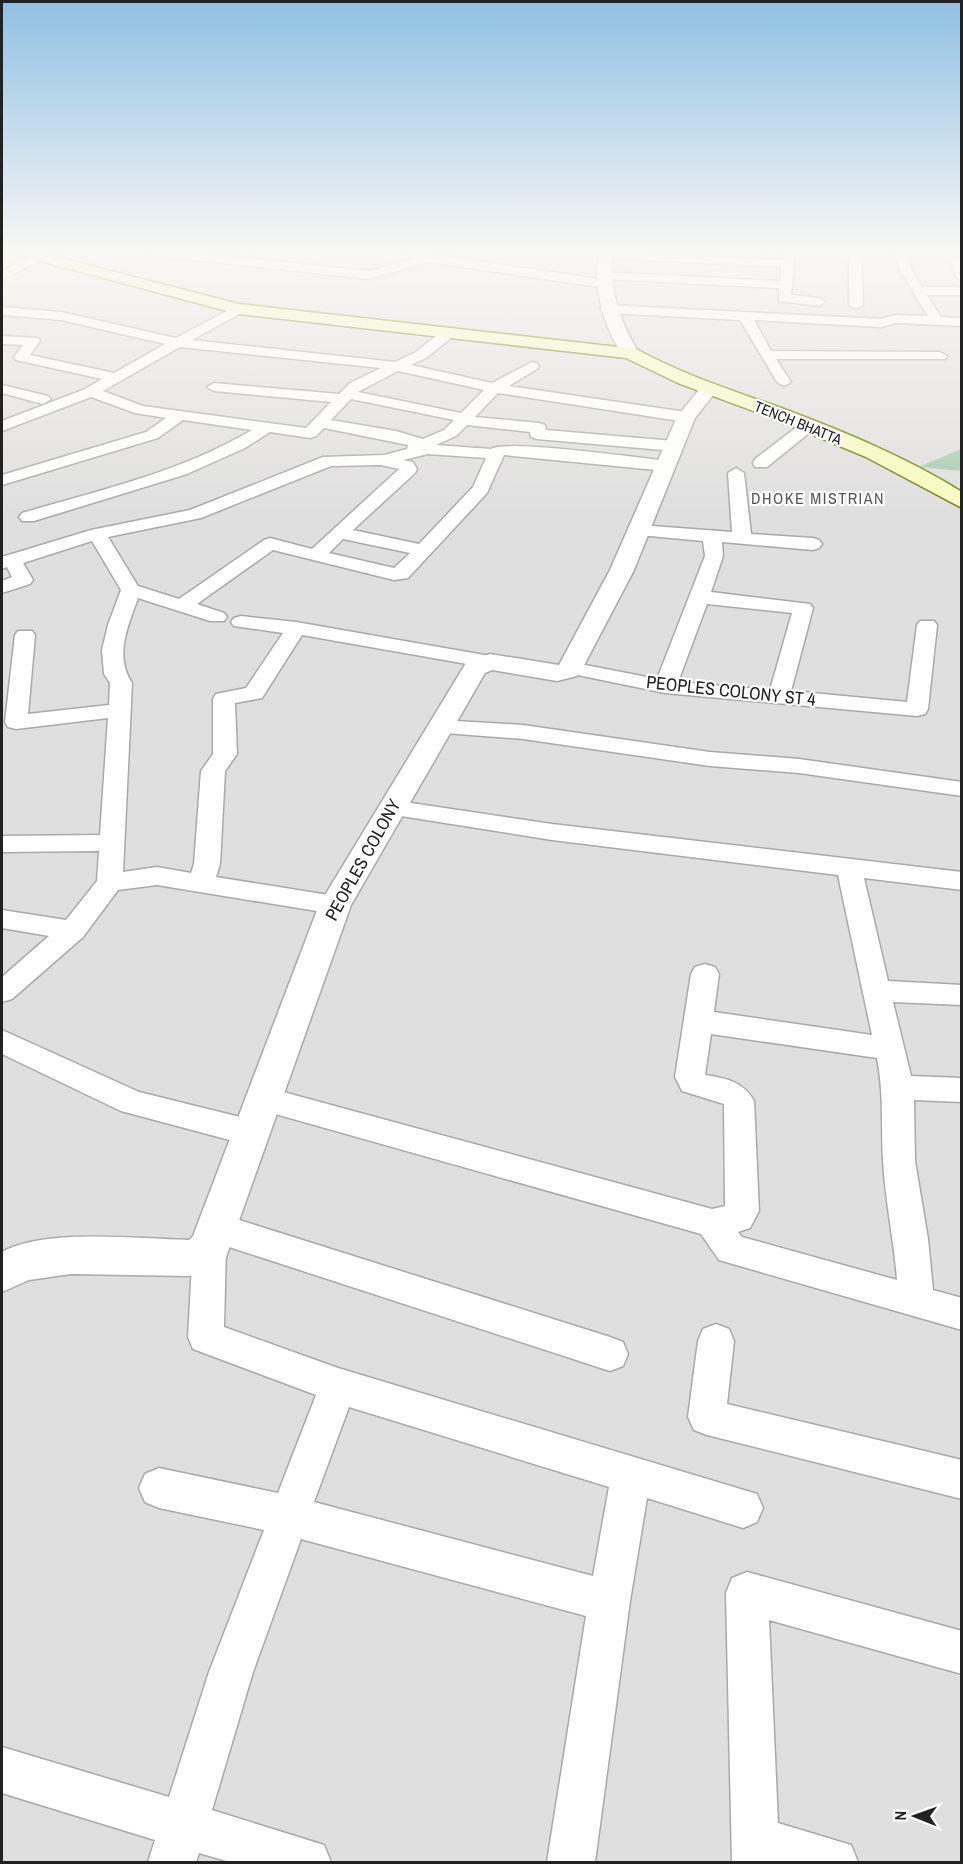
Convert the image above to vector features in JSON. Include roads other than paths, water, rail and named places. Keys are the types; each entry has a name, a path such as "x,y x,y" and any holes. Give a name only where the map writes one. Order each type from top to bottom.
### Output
{"main road":[{"path":"495,339 630,353"},
{"name":"TENCH BHATTA","path":"630,353 676,378 808,426 915,475 962,502"}],"street":[{"path":"158,339 179,344 394,366 494,388 686,417"},
{"path":"2,425 92,392 187,339"},
{"path":"92,392 140,410 310,433 355,386 421,355 441,339"},
{"path":"623,339 630,353"},
{"path":"757,339 784,382"},
{"path":"766,355 884,339"},
{"path":"941,339 955,360"},
{"path":"2,340 33,341 21,357 118,378"},
{"path":"2,587 23,580 7,561 97,534 195,514 329,461 384,460 426,447 450,433 494,388 532,366"},
{"path":"214,387 345,397 464,419 539,429 530,452"},
{"path":"2,389 43,399"},
{"path":"241,622 296,628 556,673 568,671 622,570 686,417 708,390"},
{"path":"2,480 152,435 179,416"},
{"path":"320,423 396,436 426,447 496,454"},
{"path":"761,463 808,426"},
{"path":"28,517 195,464 242,444 266,428"},
{"path":"537,434 670,456"},
{"path":"182,606 270,544 398,575 481,489 498,450 670,456"},
{"path":"317,554 409,469 384,460"},
{"path":"736,473 742,538"},
{"path":"639,530 813,544"},
{"path":"339,533 423,550"},
{"path":"97,534 131,590 217,617"},
{"path":"665,687 714,556 712,536"},
{"path":"2,992 73,930 110,882 122,683 115,677 113,639 131,590"},
{"path":"700,597 803,608 778,698"},
{"name":"PEOPLES COLONY ST 4","path":"570,668 665,687 778,698 892,705 917,709 927,625"},
{"path":"201,883 207,864 213,771 225,754 224,699 254,693 296,628"},
{"path":"25,635 16,722 120,710"},
{"name":"PEOPLES COLONY","path":"214,1238 335,905 475,668 490,662"},
{"path":"439,727 523,732 711,759 799,766 962,789"},
{"path":"391,807 552,832 962,881"},
{"path":"2,844 113,843"},
{"path":"849,866 898,1088 899,1161 911,1239 916,1301"},
{"path":"110,882 157,876 335,905"},
{"path":"2,919 73,930"},
{"path":"265,1100 712,1223 738,1218 742,1211 739,1101 736,1096 728,1092 693,1083 690,1077 705,974"},
{"path":"877,991 962,995"},
{"path":"698,1021 890,1049"},
{"path":"2,1041 132,1102 252,1132"},
{"path":"898,1088 962,1090"},
{"path":"712,1223 731,1249 962,1314"},
{"path":"2,1273 22,1262 71,1256 189,1258 203,1255 214,1238"},
{"path":"214,1238 610,1354"},
{"path":"214,1238 206,1337 338,1386 743,1508"},
{"path":"716,1341 707,1417 962,1480"},
{"path":"177,1844 231,1672 338,1386"},
{"path":"571,1863 609,1601 631,1476"},
{"path":"159,1488 291,1516 609,1601"},
{"path":"834,1863 756,1851 747,1593 962,1653"},
{"path":"2,1770 177,1844 307,1863"}],"district":[{"name":"DHOKE MISTRIAN","path":"818,498"}]}
